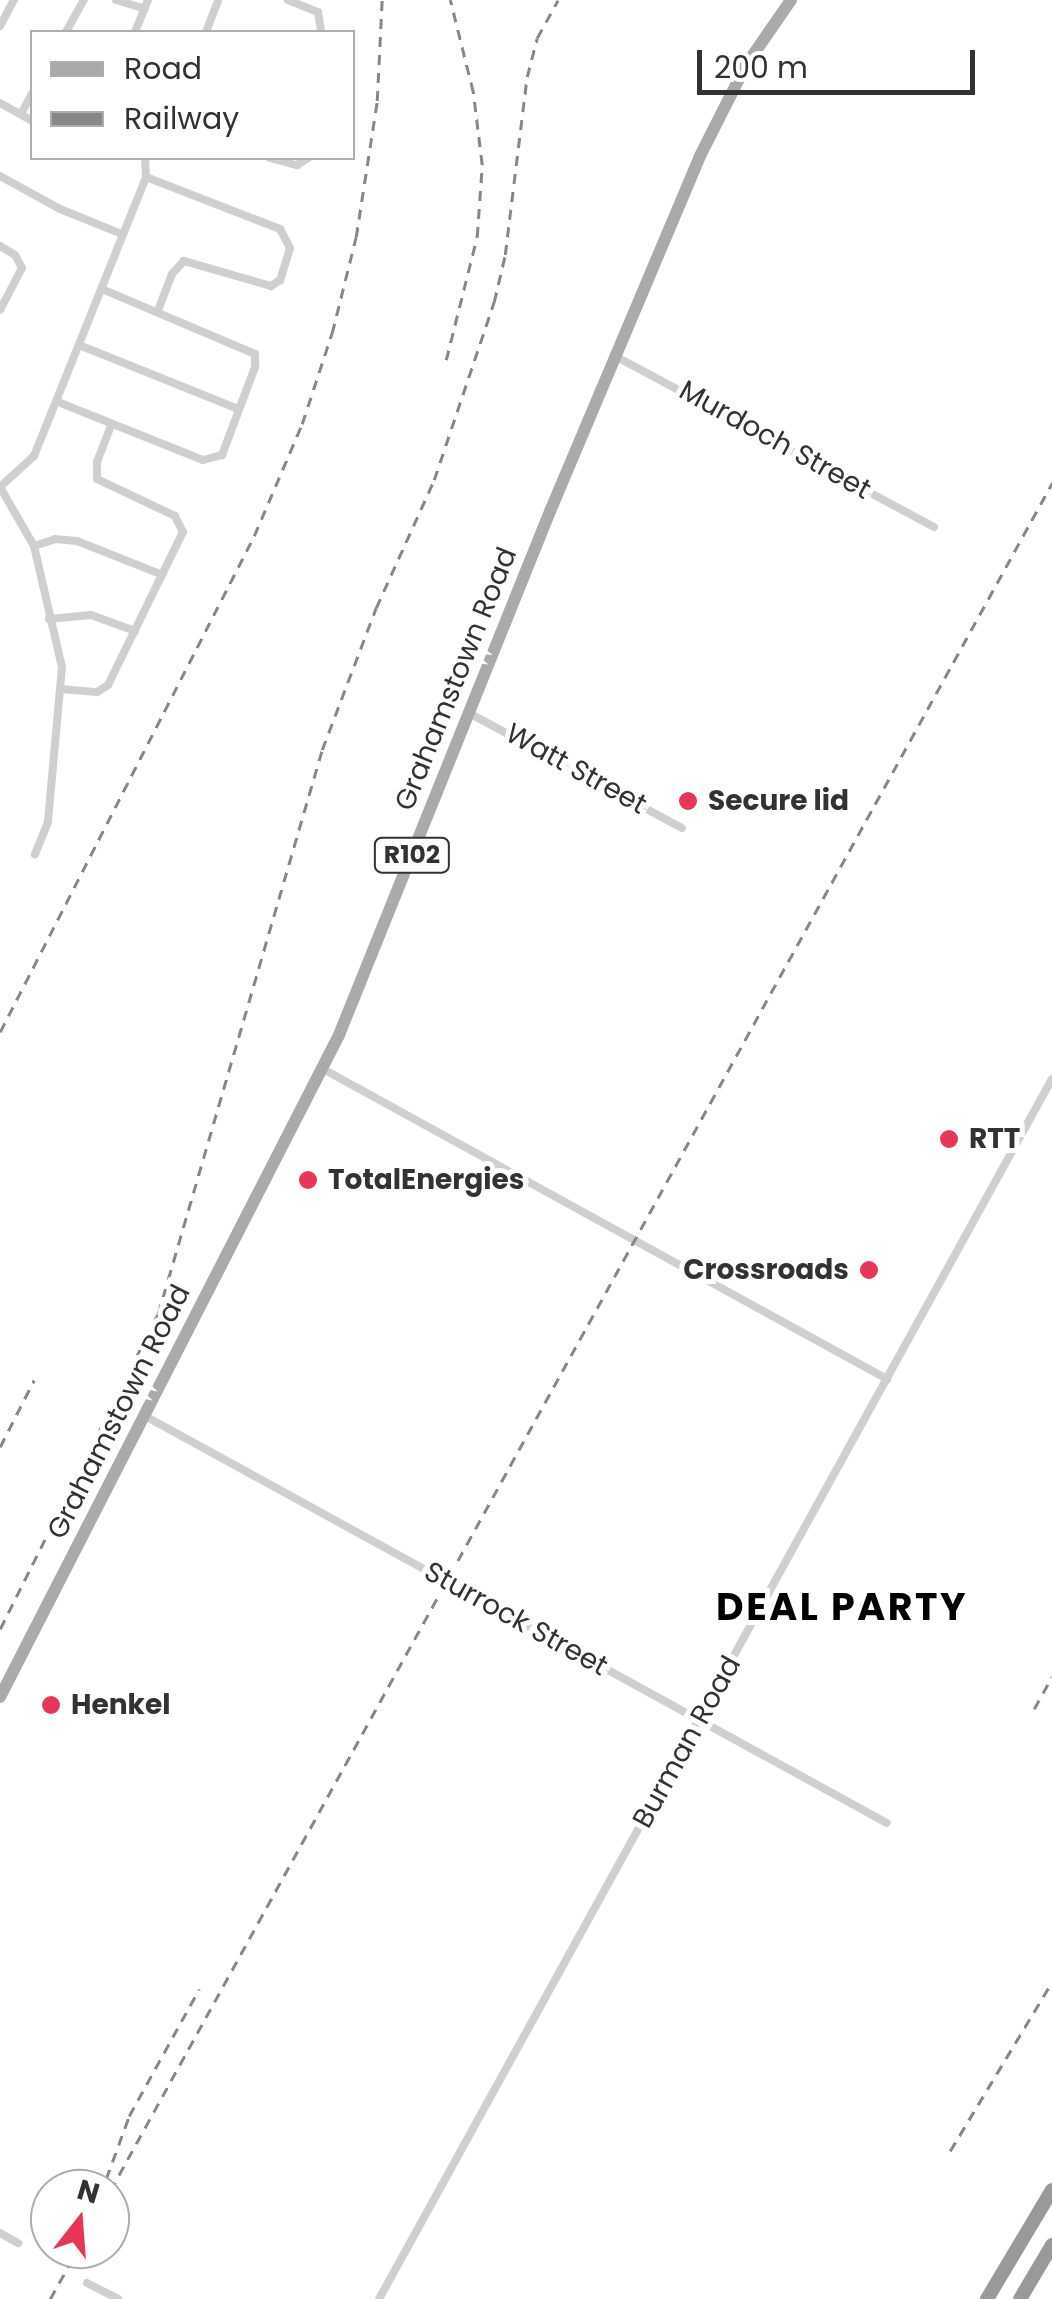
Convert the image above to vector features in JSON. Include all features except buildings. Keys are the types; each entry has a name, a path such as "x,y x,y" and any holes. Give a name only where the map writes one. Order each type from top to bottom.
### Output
{"highway":[{"path":"986,2299 1052,2190"},
{"path":"1020,2299 1052,2245"}],"main road":[{"name":"Grahamstown Road","path":"0,1697 323,1068 616,356 728,97 791,0"}],"street":[{"path":"0,26 14,0"},
{"path":"67,30 84,0"},
{"path":"116,0 147,4 136,30"},
{"path":"207,30 218,0"},
{"path":"288,0 315,10 320,30"},
{"path":"21,114 30,97"},
{"path":"0,103 30,120"},
{"path":"36,855 48,822 62,667 34,546 0,487 30,462 58,402 146,176 145,160"},
{"path":"278,160 297,165 305,160"},
{"path":"0,176 71,214 122,234"},
{"path":"146,176 280,229 290,248 280,280 271,286 184,261 172,274 158,310"},
{"path":"0,246 14,254 22,268 0,310"},
{"path":"58,402 212,461 222,455 256,367 255,354 102,289"},
{"path":"80,346 238,410"},
{"name":"Murdoch Street","path":"616,356 934,527"},
{"path":"61,689 102,690 181,544 183,526 164,509 106,487 97,478 98,462 111,425"},
{"path":"34,546 55,538 77,540 162,575"},
{"path":"49,620 91,614 135,631"},
{"name":"Watt Street","path":"469,713 682,828"},
{"path":"323,1068 887,1379"},
{"name":"Burman Road","path":"380,2299 1052,1079"},
{"name":"Sturrock Street","path":"146,1416 886,1823"},
{"path":"0,2233 18,2243"},
{"path":"87,2283 118,2299"}],"railway":[{"path":"0,1032 254,536 302,424 332,333 356,237 377,101 382,0"},
{"path":"446,360 477,237 482,165 473,92 450,0"},
{"path":"0,1629 158,1314 322,750 376,608 434,480 494,302 505,255 527,77 537,38 558,0"},
{"path":"122,2169 1052,483"},
{"path":"0,1447 34,1380"},
{"path":"1034,1709 1052,1677"},
{"path":"950,2151 1052,1982"},
{"path":"110,2169 129,2116 199,1989"},
{"path":"50,2299 67,2269"}],"place":[{"name":"Secure lid","path":"688,801"},
{"name":"RTT","path":"949,1139"},
{"name":"TotalEnergies","path":"308,1180"},
{"name":"Crossroads","path":"869,1270"},
{"name":"Henkel","path":"51,1705"}],"district":[{"name":"DEAL PARTY","path":"842,1607"}]}
